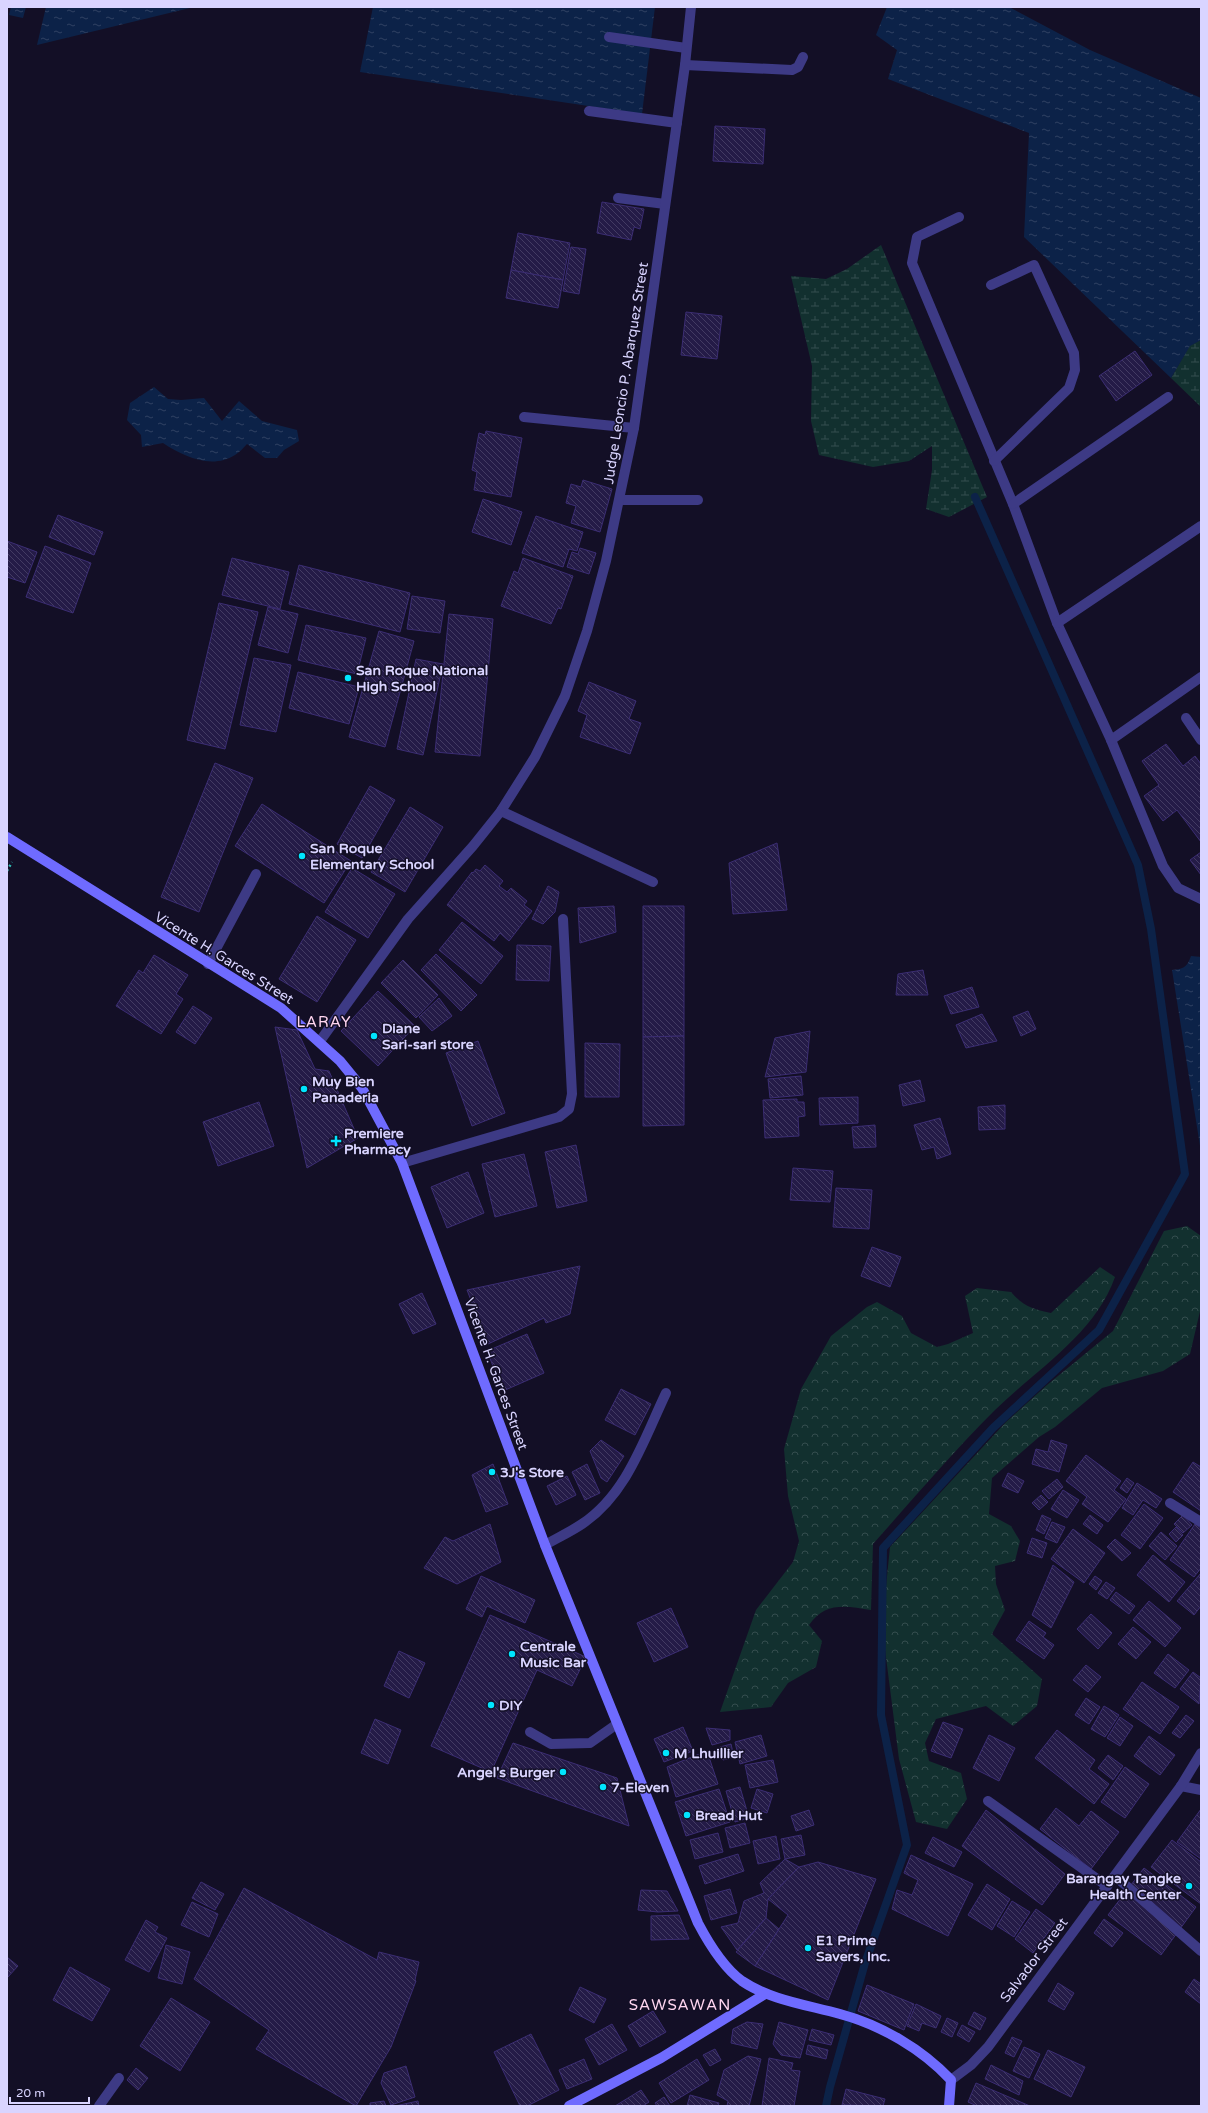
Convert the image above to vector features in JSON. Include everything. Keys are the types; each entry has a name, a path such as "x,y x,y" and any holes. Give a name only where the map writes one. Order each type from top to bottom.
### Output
{"street":[{"name":"Judge Leoncio P. Abarquez Street","path":"320,1041 408,919 473,846 501,811 534,757 565,696 587,631 606,561 634,428 685,65 691,7"},
{"path":"609,37 686,48"},
{"path":"685,65 792,70 798,67 803,57"},
{"path":"589,111 677,123"},
{"path":"618,198 666,204"},
{"path":"959,217 917,237 912,263 1013,504 1057,623 1111,740 1163,866 1178,888 1201,899"},
{"path":"991,284 1034,265 1074,353 1075,370 1069,388 994,461"},
{"path":"1013,504 1168,397"},
{"path":"524,417 634,428"},
{"path":"620,500 698,500"},
{"path":"1057,623 1201,526"},
{"path":"1111,740 1201,677"},
{"path":"1186,718 1201,740"},
{"path":"501,811 653,882"},
{"name":"Vicente H. Garces Street","path":"7,837 280,1008 320,1041 340,1061 362,1088 402,1163 545,1545 698,1923 708,1942 741,1980 765,1994 842,2014 906,2042 935,2063 951,2080"},
{"path":"208,964 256,874"},
{"path":"402,1163 558,1117 569,1109 572,1094 563,919"},
{"path":"545,1545 583,1524 612,1496 631,1468 666,1393"},
{"path":"1170,1503 1201,1522"},
{"path":"530,1732 551,1744 590,1743 617,1724"},
{"name":"Salvador Street","path":"951,2080 971,2065 988,2047 1181,1786 1201,1753"},
{"path":"1181,1786 1201,1790"},
{"path":"988,1801 1107,1886"},
{"path":"1115,1876 1201,1951"},
{"path":"569,2106 661,2058 765,1994"},
{"path":"99,2106 119,2078"},
{"path":"949,2106 951,2080"}],"green space":[{"path":"881,245 987,497 949,517 926,509 932,470 932,446 909,461 873,467 819,455 811,421 812,366 791,276 826,279 847,269"},
{"path":"1201,340 1201,407 1171,378 1190,345"},
{"path":"1187,1226 1201,1236 1201,1307 1190,1354 1163,1371 1102,1388 1055,1427 1039,1437 992,1478 989,1514 1011,1526 1020,1541 1015,1561 995,1566 996,1584 1005,1610 992,1634 1042,1679 1037,1706 1013,1726 986,1706 936,1719 925,1743 929,1761 961,1773 967,1799 947,1829 916,1822 899,1759 882,1626 890,1547 1006,1422 1047,1385 1113,1331 1164,1231"},
{"path":"1100,1267 1115,1277 1106,1297 1094,1316 1063,1350 1011,1395 979,1426 873,1544 871,1610 853,1607 837,1607 822,1612 815,1617 809,1625 822,1641 816,1667 788,1683 771,1707 720,1712 756,1610 793,1562 799,1541 788,1496 784,1449 801,1389 831,1336 867,1307 877,1302 902,1316 911,1333 937,1347 973,1333 965,1296 977,1288 1011,1292 1029,1307 1051,1313"}],"water":[{"path":"11,7 26,7 23,18 9,15"},
{"path":"46,7 194,7 37,45"},
{"path":"373,7 655,7 642,114 360,72"},
{"path":"887,7 1009,7 1090,50 1201,98 1201,340 1190,346 1171,378 1024,237 1029,133 888,79 897,50 876,35"},
{"path":"154,387 168,399 181,400 204,398 222,421 239,401 262,421 297,430 299,441 284,450 277,458 265,458 247,444 235,455 216,461 198,460 163,443 142,447 141,435 127,420 130,403"},
{"path":"1191,956 1201,957 1201,1152 1172,970 1184,967 1188,963"}],"building":[{"path":"715,126 765,129 763,164 713,161"},
{"path":"602,202 644,209 640,229 634,227 631,240 597,233"},
{"path":"518,233 570,243 563,280 511,270"},
{"path":"571,247 586,249 579,294 563,291"},
{"path":"511,270 563,280 558,308 506,298"},
{"path":"686,312 722,316 717,359 681,355"},
{"path":"1135,351 1152,375 1116,401 1099,376"},
{"path":"486,431 522,438 511,497 474,490 477,472 472,470 479,433 485,435"},
{"path":"583,480 612,489 600,532 571,523 576,506 566,503 571,484 581,487"},
{"path":"483,499 522,512 511,545 472,532"},
{"path":"58,515 103,532 94,555 49,537"},
{"path":"536,516 583,532 577,551 569,549 563,567 522,553"},
{"path":"7,541 37,552 25,583 7,577"},
{"path":"45,546 91,563 73,613 26,597"},
{"path":"580,548 596,553 589,574 567,567 572,552 578,554"},
{"path":"232,558 289,572 280,609 222,595"},
{"path":"523,558 573,576 561,609 558,608 551,624 501,606 514,571 518,573"},
{"path":"299,565 410,593 400,632 289,604"},
{"path":"412,596 445,601 440,633 407,629"},
{"path":"219,603 258,612 225,749 187,740"},
{"path":"268,607 298,614 288,653 258,645"},
{"path":"449,614 493,619 480,756 435,752"},
{"path":"306,625 366,638 357,674 298,660"},
{"path":"379,631 414,641 385,747 349,737"},
{"path":"254,658 291,665 276,732 240,725"},
{"path":"416,659 443,664 423,755 397,749"},
{"path":"298,672 359,687 349,724 289,708"},
{"path":"589,682 636,701 629,719 641,723 630,754 580,737 587,715 578,711"},
{"path":"1166,744 1183,766 1195,756 1201,764 1201,842 1177,810 1163,821 1144,796 1159,785 1142,761"},
{"path":"215,763 253,778 199,912 161,897"},
{"path":"370,786 395,800 362,858 337,844"},
{"path":"262,804 351,861 324,903 235,846"},
{"path":"410,807 443,827 405,892 371,872"},
{"path":"777,843 787,910 733,914 729,863"},
{"path":"1201,852 1201,875 1190,860"},
{"path":"485,865 503,881 499,886 507,892 511,888 527,901 524,905 532,911 509,941 500,933 494,941 447,905 472,872 473,873 476,869 480,871"},
{"path":"352,868 395,894 368,938 325,912"},
{"path":"548,886 559,892 555,912 543,924 532,919"},
{"path":"614,906 616,932 580,943 578,908"},
{"path":"643,906 684,906 684,1036 643,1037"},
{"path":"317,916 356,940 317,1002 279,979"},
{"path":"462,922 503,956 481,984 439,950"},
{"path":"517,945 551,946 549,981 516,980"},
{"path":"436,954 477,995 461,1011 421,970"},
{"path":"154,955 188,975 176,994 183,999 161,1034 116,1006 139,970 143,973"},
{"path":"403,960 438,995 416,1018 381,983"},
{"path":"923,970 928,995 896,995 898,974"},
{"path":"972,987 979,1007 951,1014 944,996"},
{"path":"378,991 415,1026 378,1066 341,1031"},
{"path":"439,998 452,1016 432,1031 419,1017"},
{"path":"193,1006 212,1018 195,1044 176,1032"},
{"path":"1028,1011 1036,1029 1021,1036 1013,1017"},
{"path":"982,1014 997,1041 966,1048 956,1025"},
{"path":"275,1027 297,1030 315,1069 329,1071 358,1138 307,1168"},
{"path":"810,1031 806,1072 765,1077 775,1038"},
{"path":"684,1036 684,1125 643,1126 643,1037"},
{"path":"478,1041 505,1113 472,1126 446,1053"},
{"path":"585,1043 620,1044 619,1097 585,1097"},
{"path":"801,1076 803,1095 770,1098 768,1079"},
{"path":"920,1080 925,1101 903,1106 899,1085"},
{"path":"858,1097 858,1123 820,1125 819,1098"},
{"path":"797,1099 797,1102 804,1102 805,1116 798,1117 799,1136 765,1138 763,1100"},
{"path":"259,1102 274,1146 218,1166 203,1122"},
{"path":"1005,1105 1005,1129 979,1130 978,1107"},
{"path":"940,1118 951,1154 937,1159 934,1147 922,1150 914,1125"},
{"path":"875,1125 876,1147 854,1148 852,1127"},
{"path":"576,1145 587,1201 557,1208 545,1152"},
{"path":"524,1154 537,1206 495,1217 482,1164"},
{"path":"793,1168 833,1171 830,1202 790,1200"},
{"path":"468,1172 484,1213 447,1228 431,1187"},
{"path":"836,1188 872,1190 869,1229 833,1227"},
{"path":"872,1247 901,1257 890,1287 861,1276"},
{"path":"580,1266 570,1314 546,1323 544,1318 488,1344 467,1290"},
{"path":"422,1293 436,1324 413,1334 399,1304"},
{"path":"527,1334 544,1373 503,1391 487,1351"},
{"path":"621,1389 651,1404 635,1435 605,1420"},
{"path":"601,1440 624,1456 607,1482 601,1478 590,1451"},
{"path":"1051,1440 1067,1445 1059,1472 1032,1464 1036,1449 1048,1452"},
{"path":"1086,1455 1121,1481 1114,1490 1126,1499 1108,1522 1082,1504 1087,1497 1066,1481"},
{"path":"1193,1462 1201,1467 1201,1511 1173,1492"},
{"path":"493,1464 508,1504 486,1512 472,1475"},
{"path":"587,1464 600,1493 585,1500 572,1472"},
{"path":"1008,1473 1024,1481 1018,1493 1002,1486"},
{"path":"567,1476 576,1495 556,1505 547,1486"},
{"path":"1127,1478 1134,1483 1127,1493 1120,1488"},
{"path":"1057,1479 1063,1487 1049,1499 1042,1491"},
{"path":"1137,1483 1162,1499 1156,1508 1143,1500 1133,1515 1122,1508"},
{"path":"1063,1490 1079,1500 1067,1518 1051,1509"},
{"path":"1041,1495 1048,1502 1039,1510 1032,1503"},
{"path":"1144,1504 1163,1518 1140,1549 1121,1535"},
{"path":"1042,1515 1051,1519 1044,1534 1036,1530"},
{"path":"1090,1515 1103,1525 1097,1534 1083,1524"},
{"path":"1183,1515 1192,1525 1183,1533 1174,1524"},
{"path":"1052,1522 1065,1527 1057,1543 1045,1538"},
{"path":"490,1524 501,1562 457,1584 424,1568 445,1537 453,1541"},
{"path":"1195,1524 1201,1528 1201,1568 1194,1577 1170,1560"},
{"path":"1176,1527 1183,1535 1176,1542 1169,1534"},
{"path":"1073,1529 1105,1553 1084,1583 1051,1559"},
{"path":"1161,1532 1177,1546 1165,1560 1149,1546"},
{"path":"1032,1538 1047,1543 1042,1558 1027,1553"},
{"path":"1115,1539 1131,1553 1122,1561 1107,1547"},
{"path":"1153,1555 1185,1582 1169,1602 1137,1575"},
{"path":"1053,1565 1074,1582 1051,1628 1032,1615"},
{"path":"1201,1573 1201,1606 1194,1615 1177,1601"},
{"path":"481,1576 535,1600 525,1623 487,1606 482,1617 466,1609"},
{"path":"1095,1576 1102,1581 1096,1590 1089,1584"},
{"path":"1106,1582 1115,1588 1107,1599 1098,1593"},
{"path":"1116,1592 1135,1606 1129,1614 1110,1600"},
{"path":"1149,1601 1181,1628 1165,1647 1133,1620"},
{"path":"671,1608 688,1647 654,1662 637,1623"},
{"path":"1091,1614 1112,1633 1098,1649 1077,1629"},
{"path":"490,1615 586,1657 572,1686 537,1670 491,1772 431,1746"},
{"path":"1029,1621 1046,1633 1043,1637 1054,1645 1044,1659 1016,1640"},
{"path":"1133,1627 1151,1642 1136,1659 1118,1644"},
{"path":"399,1651 425,1663 409,1698 384,1686"},
{"path":"1168,1654 1189,1670 1175,1688 1154,1673"},
{"path":"1086,1665 1101,1677 1088,1692 1073,1680"},
{"path":"1193,1672 1201,1678 1199,1704 1180,1689"},
{"path":"1142,1682 1179,1707 1160,1734 1123,1709"},
{"path":"1086,1698 1100,1707 1089,1724 1075,1715"},
{"path":"1104,1706 1119,1715 1105,1737 1091,1729"},
{"path":"1186,1715 1194,1721 1180,1738 1172,1733"},
{"path":"1120,1717 1133,1726 1120,1746 1107,1738"},
{"path":"375,1719 401,1730 388,1764 361,1753"},
{"path":"943,1722 963,1729 951,1758 931,1751"},
{"path":"683,1727 693,1751 664,1762 654,1739"},
{"path":"706,1728 730,1730 730,1740 712,1745"},
{"path":"1057,1730 1095,1760 1089,1769 1109,1784 1094,1804 1035,1758"},
{"path":"761,1735 767,1756 740,1764 735,1742"},
{"path":"989,1735 1015,1748 999,1781 973,1768"},
{"path":"1149,1736 1175,1755 1160,1775 1134,1756"},
{"path":"513,1743 617,1778 629,1826 497,1778"},
{"path":"731,1744 734,1757 723,1760 720,1747"},
{"path":"707,1751 718,1784 676,1797 667,1767"},
{"path":"1108,1755 1123,1766 1113,1780 1098,1768"},
{"path":"773,1760 778,1782 750,1788 745,1765"},
{"path":"1125,1767 1149,1784 1125,1818 1101,1802"},
{"path":"740,1787 749,1818 735,1822 726,1791"},
{"path":"719,1789 730,1822 686,1836 675,1802"},
{"path":"757,1789 773,1794 767,1813 751,1808"},
{"path":"1056,1808 1079,1826 1091,1811 1119,1832 1091,1869 1040,1829"},
{"path":"1201,1809 1201,1859 1177,1842"},
{"path":"809,1810 814,1825 796,1831 791,1816"},
{"path":"986,1810 1065,1874 1042,1905 962,1846"},
{"path":"745,1823 750,1843 730,1848 725,1828"},
{"path":"718,1833 723,1852 695,1859 690,1840"},
{"path":"801,1835 805,1855 785,1859 781,1839"},
{"path":"776,1836 780,1859 758,1864 753,1841"},
{"path":"933,1837 962,1852 954,1867 925,1853"},
{"name":"Barangay Tangke Health Center","path":"1172,1840 1201,1862 1201,1904 1151,1867"},
{"path":"738,1854 744,1871 705,1884 699,1866"},
{"path":"911,1855 973,1884 948,1936 892,1909 897,1890 912,1895 918,1880 904,1873"},
{"path":"785,1859 799,1867 768,1899 766,1918 737,1950 721,1927 738,1923 744,1901 764,1893 760,1883"},
{"name":"E1 Prime Savers, Inc.","path":"818,1862 876,1879 828,2000 755,1966 788,1915 768,1899 799,1867"},
{"path":"1144,1868 1196,1907 1161,1955 1108,1915"},
{"path":"201,1882 224,1894 215,1910 192,1898"},
{"path":"987,1884 1010,1899 992,1930 968,1915"},
{"path":"244,1888 377,1960 379,1952 419,1962 416,1981 391,2047 356,2106 256,2049 269,2030 194,1979"},
{"path":"730,1889 737,1913 711,1920 704,1896"},
{"path":"641,1890 667,1891 678,1911 658,1912 638,1910"},
{"path":"1012,1901 1030,1912 1014,1937 997,1926"},
{"path":"192,1902 218,1914 209,1937 181,1925"},
{"path":"1036,1909 1055,1923 1033,1953 1015,1939"},
{"path":"679,1915 689,1939 651,1940 651,1916"},
{"path":"766,1918 779,1929 755,1966 736,1952"},
{"path":"1104,1919 1123,1933 1112,1947 1094,1933"},
{"path":"146,1920 158,1927 155,1932 167,1938 149,1972 125,1960"},
{"path":"166,1945 190,1952 182,1984 158,1978"},
{"path":"7,1957 18,1966 7,1978"},
{"path":"70,1967 110,1989 92,2021 53,2000"},
{"path":"1194,1979 1201,1984 1201,2004 1185,1992"},
{"path":"1058,1983 1074,1993 1064,2010 1048,2001"},
{"path":"867,1985 914,2004 904,2030 858,2011"},
{"path":"580,1987 606,1999 594,2023 569,2010"},
{"path":"171,1998 210,2022 180,2071 140,2046"},
{"path":"916,2004 941,2016 936,2028 922,2023 919,2031 907,2026"},
{"path":"653,2011 666,2032 640,2047 628,2026"},
{"path":"974,2012 986,2018 980,2030 968,2024"},
{"path":"947,2018 958,2023 952,2037 941,2032"},
{"path":"747,2022 763,2024 757,2049 731,2043 733,2029"},
{"path":"779,2022 808,2030 800,2058 781,2055 773,2044"},
{"path":"612,2024 627,2050 599,2065 585,2039"},
{"path":"962,2025 975,2032 969,2042 957,2035"},
{"path":"812,2029 834,2035 831,2045 809,2040"},
{"path":"531,2034 559,2090 527,2106 520,2106 494,2052"},
{"path":"1012,2037 1022,2041 1014,2057 1005,2053"},
{"path":"808,2045 828,2050 826,2059 806,2054"},
{"path":"1024,2047 1040,2054 1029,2078 1013,2071"},
{"path":"715,2049 721,2060 710,2066 703,2055"},
{"path":"1048,2050 1085,2067 1071,2097 1034,2079"},
{"path":"748,2056 761,2059 749,2106 727,2106 728,2101 717,2095 724,2070"},
{"path":"769,2058 793,2063 791,2070 800,2071 794,2106 762,2106"},
{"path":"584,2059 592,2079 567,2089 559,2070"},
{"path":"697,2059 709,2080 671,2103 659,2083"},
{"path":"991,2065 1023,2081 1019,2095 985,2079"},
{"path":"406,2066 415,2097 391,2105 381,2083 384,2073"},
{"path":"136,2068 148,2078 138,2090 127,2080"},
{"path":"976,2083 1030,2106 977,2106 968,2102"},
{"path":"846,2089 885,2099 883,2106 842,2105"},
{"path":"641,2090 649,2102 643,2106 615,2106"},
{"path":"690,2095 719,2103 718,2106 687,2106"},
{"path":"664,2097 670,2106 657,2106 655,2103"},
{"path":"384,2101 386,2106 370,2106 370,2103"},
{"path":"418,2101 419,2106 395,2106"}],"waterway":[{"path":"826,2106 865,1963 907,1845 881,1715 883,1548 993,1428 1099,1330 1185,1174 1151,929 1138,865 975,497"}],"place":[{"name":"San Roque National High School","path":"348,678"},
{"name":"San Roque Elementary School","path":"302,856"},
{"name":"Diane Sari-sari store","path":"374,1036"},
{"name":"Muy Bien Panaderia","path":"304,1089"},
{"name":"Premiere Pharmacy","path":"336,1141"},
{"name":"3J's Store","path":"492,1472"},
{"name":"Centrale Music Bar","path":"512,1654"},
{"name":"DIY","path":"491,1705"},
{"name":"M Lhuillier","path":"666,1753"},
{"name":"Angel's Burger","path":"563,1772"},
{"name":"7-Eleven","path":"603,1787"},
{"name":"Bread Hut","path":"687,1815"},
{"name":"Barangay Tangke Health Center","path":"1189,1886"},
{"name":"E1 Prime Savers, Inc.","path":"808,1948"}],"district":[{"name":"LARAY","path":"324,1022"},
{"name":"SAWSAWAN","path":"680,2005"}]}
